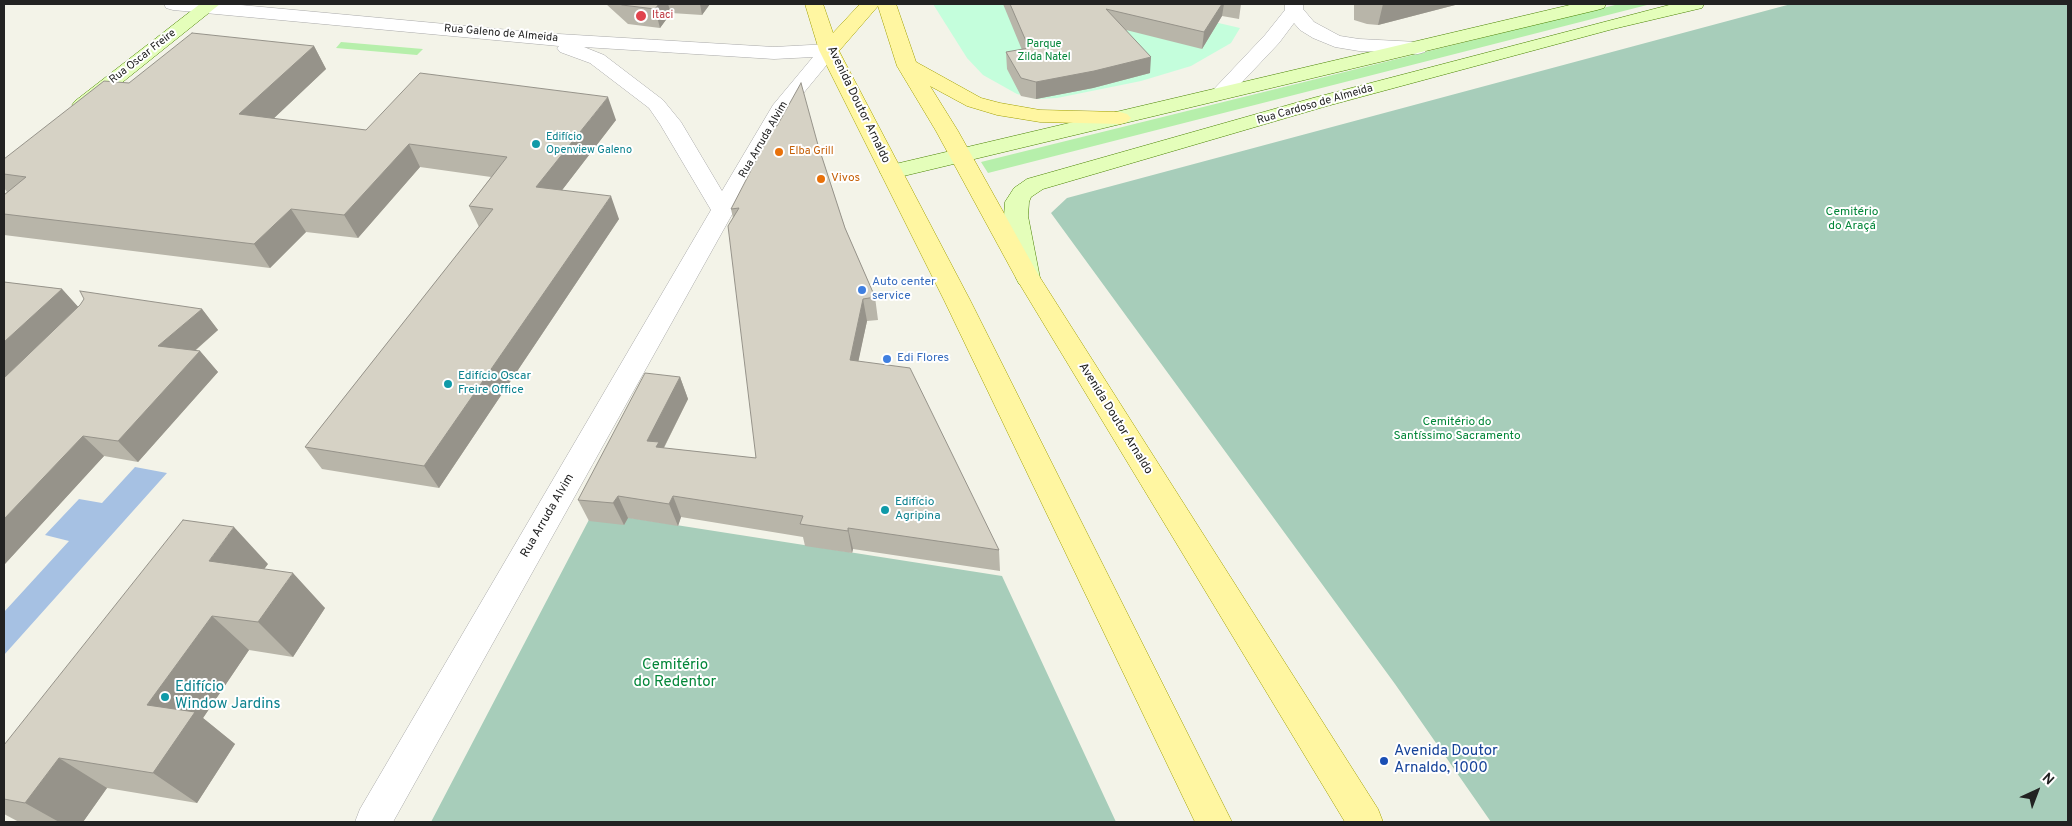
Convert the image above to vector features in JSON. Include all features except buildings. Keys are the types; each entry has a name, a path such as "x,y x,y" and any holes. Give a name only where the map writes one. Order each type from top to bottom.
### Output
{"main road":[{"name":"Avenida Doutor Arnaldo","path":"814,4 829,50 957,300 1214,822"},
{"path":"829,50 870,4"},
{"name":"Avenida Doutor Arnaldo","path":"886,4 907,66 961,156 1028,278 1365,822"},
{"path":"891,172 1597,4"},
{"name":"Rua Cardoso de Almeida","path":"1028,278 1016,216 1017,202 1022,193 1036,184 1320,102 1608,25 1695,4"},
{"name":"Rua Oscar Freire","path":"65,119 209,5"},
{"path":"907,66 974,102 997,109 1040,116 1120,118"}],"street":[{"name":"Rua Galeno de Almeida","path":"173,4 209,5 542,39 774,53 829,50"},
{"path":"1221,93 1272,39 1294,7 1307,26 1320,34 1336,40 1359,45 1418,48"},
{"path":"542,39 597,59 656,104 670,122 723,211"},
{"name":"Rua Arruda Alvim","path":"373,822 782,105 829,50"}],"green space":[{"name":"Parque Zilda Natel","path":"933,4 1137,4 1240,28 1231,43 1191,66 1141,81 1057,98 1037,99 1017,94 983,75 967,58"},
{"path":"1619,4 1651,4 988,173 981,162"},
{"name":"Cemitério do Araçá","path":"1791,4 2068,4 2068,822 1491,822 1395,684 1051,213 1067,198"},
{"path":"341,42 423,49 417,55 336,48"},
{"name":"Cemitério do Redentor","path":"593,512 1002,576 1116,822 431,822"}],"water":[{"path":"135,467 167,473 4,655 4,612 69,541 45,535 79,499 102,503"}],"place":[{"name":"Itaci","path":"641,16"},
{"name":"Edifício Openview Galeno","path":"536,144"},
{"name":"Elba Grill","path":"779,152"},
{"name":"Vivos","path":"821,179"},
{"name":"Auto center service","path":"862,290"},
{"name":"Edi Flores","path":"887,359"},
{"name":"Edifício Oscar Freire Office","path":"448,384"},
{"name":"Edifício Agripina","path":"885,510"},
{"name":"Edifício Window Jardins","path":"165,697"},
{"name":"Avenida Doutor Arnaldo, 1000","path":"1384,761"}],"park label":[{"name":"Cemitério do Santíssimo Sacramento","path":"1457,430"}]}
